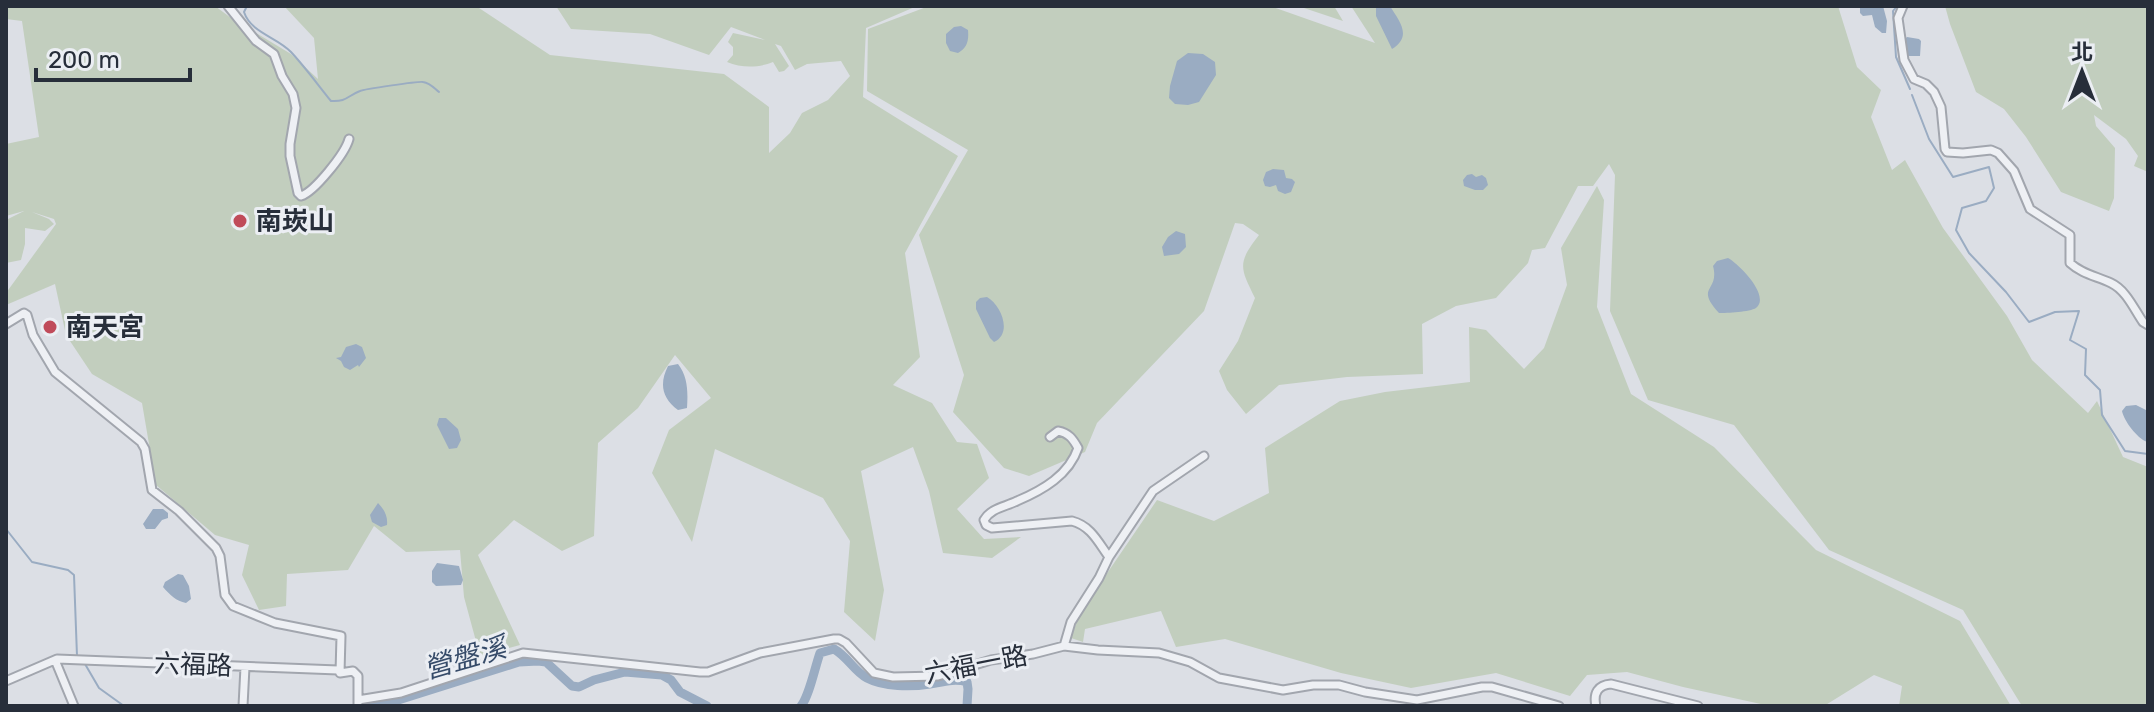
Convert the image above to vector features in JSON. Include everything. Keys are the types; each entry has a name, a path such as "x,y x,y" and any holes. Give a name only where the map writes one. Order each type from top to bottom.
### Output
{"street":[{"path":"228,6 256,41 274,54 296,102 290,156 301,196 311,191 333,167 349,139"},
{"path":"1903,6 1898,18 1904,60 1914,79 1934,92 1941,107 1947,152 1991,150 1998,153 2014,171 2030,209 2070,235 2070,263 2078,270 2121,290 2148,325"},
{"path":"6,324 24,313 27,315 33,335 55,372 141,442 152,490 179,511 216,548 220,556 225,595 233,606 275,623 341,636 340,673 353,671 358,676 358,702"},
{"path":"1050,437 1058,431 1072,438 1078,448 1074,461 1045,487 988,513 984,520 986,525 992,528 1072,521 1083,524 1109,557"},
{"path":"1064,646 1071,622 1153,491 1204,456"},
{"name":"六福一路","path":"358,702 401,693 523,653 708,672 760,653 839,639 874,673 893,677 938,676 991,660 1064,646 1159,653 1190,662 1219,678 1283,690 1339,685 1417,700 1492,687 1559,706"},
{"path":"55,660 74,706"},
{"name":"六福路","path":"6,681 55,660 338,670 340,673"},
{"path":"243,706 245,667"},
{"path":"1596,706 1594,698 1598,688 1604,684 1698,706"}],"green space":[{"path":"6,6 215,6 291,54 318,79 314,38 284,6 476,6 550,55 724,74 769,107 769,153 790,133 802,113 828,100 850,76 841,61 807,64 795,70 781,46 775,44 789,66 784,71 779,72 773,62 756,66 738,65 727,62 733,55 733,47 728,42 733,33 765,40 731,27 709,55 650,34 571,29 556,6 917,6 866,28 863,97 958,156 905,253 920,357 893,385 932,403 957,442 977,444 989,478 957,509 984,539 1021,537 992,558 943,553 929,491 913,447 861,471 884,590 875,641 844,612 850,541 823,498 715,449 692,542 652,473 669,430 711,398 675,355 638,408 598,443 594,536 562,551 514,520 478,555 520,645 480,656 464,597 460,550 406,552 374,526 348,570 287,574 286,606 259,610 242,575 249,545 215,535 156,485 142,403 92,374 66,335 55,284 6,305 6,293 56,224 54,219 32,212 54,224 45,231 25,228 21,260 6,263 6,220 24,211 6,216 6,144 39,137 22,21 6,19"},
{"path":"929,6 1270,6 1375,43 1351,6 1838,6 1857,67 1881,90 1871,117 1892,170 1905,160 1943,228 2007,316 2032,360 2088,413 2097,401 2123,457 2148,467 2148,706 2022,706 1963,610 1829,550 1734,425 1648,400 1610,311 1615,175 1609,164 1593,186 1578,186 1545,248 1532,250 1528,263 1496,298 1456,306 1422,324 1423,374 1347,377 1279,385 1246,414 1227,390 1219,371 1238,341 1255,298 1243,266 1247,252 1259,235 1243,224 1235,223 1204,311 1097,423 1085,452 1029,476 1004,468 953,412 964,375 919,235 968,150 867,91 868,29"},
{"path":"1298,6 1334,6 1343,21"},
{"path":"1945,6 2148,6 2148,172 2134,166 2138,156 2126,139 2094,115 2096,126 2115,148 2114,198 2109,211 2061,192 2004,109 1976,92"},
{"path":"1597,186 1604,200 1597,307 1631,394 1714,447 1816,550 1960,621 2011,706 1899,706 1902,686 1874,675 1824,706 1770,706 1627,672 1587,675 1570,696 1496,673 1411,688 1341,673 1225,639 1176,647 1161,611 1085,629 1083,642 1071,638 1080,613 1157,500 1214,521 1269,493 1265,448 1340,401 1470,382 1469,327 1486,330 1524,369 1544,348 1567,285 1561,248"}],"water":[{"path":"1390,6 1403,34 1392,49 1376,16 1376,7"},
{"path":"1863,6 1883,6 1886,33 1875,27 1872,15 1863,16 1860,13"},
{"path":"961,26 968,30 967,44 958,53 950,51 946,34 954,27"},
{"path":"1907,37 1921,41 1920,56 1907,56"},
{"path":"1188,53 1203,54 1215,62 1216,75 1199,102 1175,104 1169,98 1170,86 1177,61"},
{"path":"1284,170 1286,178 1295,182 1291,192 1285,194 1278,191 1276,185 1265,186 1263,180 1266,172"},
{"path":"1472,174 1486,178 1488,185 1483,190 1464,186 1463,180"},
{"path":"1176,231 1185,234 1186,247 1179,254 1164,256 1162,247"},
{"path":"1728,258 1746,273 1757,288 1760,303 1756,308 1719,313 1708,298 1713,266 1717,261"},
{"path":"987,297 997,306 1003,319 1003,332 994,342 976,309 976,302"},
{"path":"356,344 362,347 366,358 359,367 350,370 336,358 341,357 346,347"},
{"path":"678,364 686,379 687,408 678,410 665,396 663,385 668,366"},
{"path":"2136,405 2148,414 2147,442 2132,429 2122,411 2126,406"},
{"path":"439,418 446,418 458,429 461,440 457,448 449,449 437,425"},
{"path":"378,503 387,519 387,525 381,527 372,522 370,515"},
{"path":"153,509 163,509 168,513 168,518 155,529 146,529 143,524"},
{"path":"437,563 459,566 463,580 461,585 436,586 432,582 432,571"},
{"path":"178,574 183,575 189,586 191,599 186,603 173,597 163,587 165,582"}],"waterway":[{"path":"247,6 244,12 252,25 291,52 331,101 344,100 364,90 420,82 428,83 439,92"},
{"path":"1897,6 1893,11 1896,57 1910,89"},
{"path":"1912,95 1929,139 1953,177 1989,167 1994,188 1986,201 1962,208 1956,230 1969,253 2029,322 2055,312 2079,311 2070,340 2086,349 2085,375 2100,390 2102,415 2125,451 2148,454"},
{"path":"6,529 32,562 68,570 74,575 77,656"},
{"name":"營盤溪","path":"801,706 820,653 834,649 862,675 889,685 923,685 953,680 967,682 967,706"},
{"name":"營盤溪","path":"359,706 392,702 519,662 538,661 546,662 572,686 579,687 625,672 662,675 671,680 680,692 707,706"},
{"path":"85,664 99,688 124,706"}],"place":[{"name":"南崁山","path":"240,221"},
{"name":"南天宮","path":"50,327"}]}
